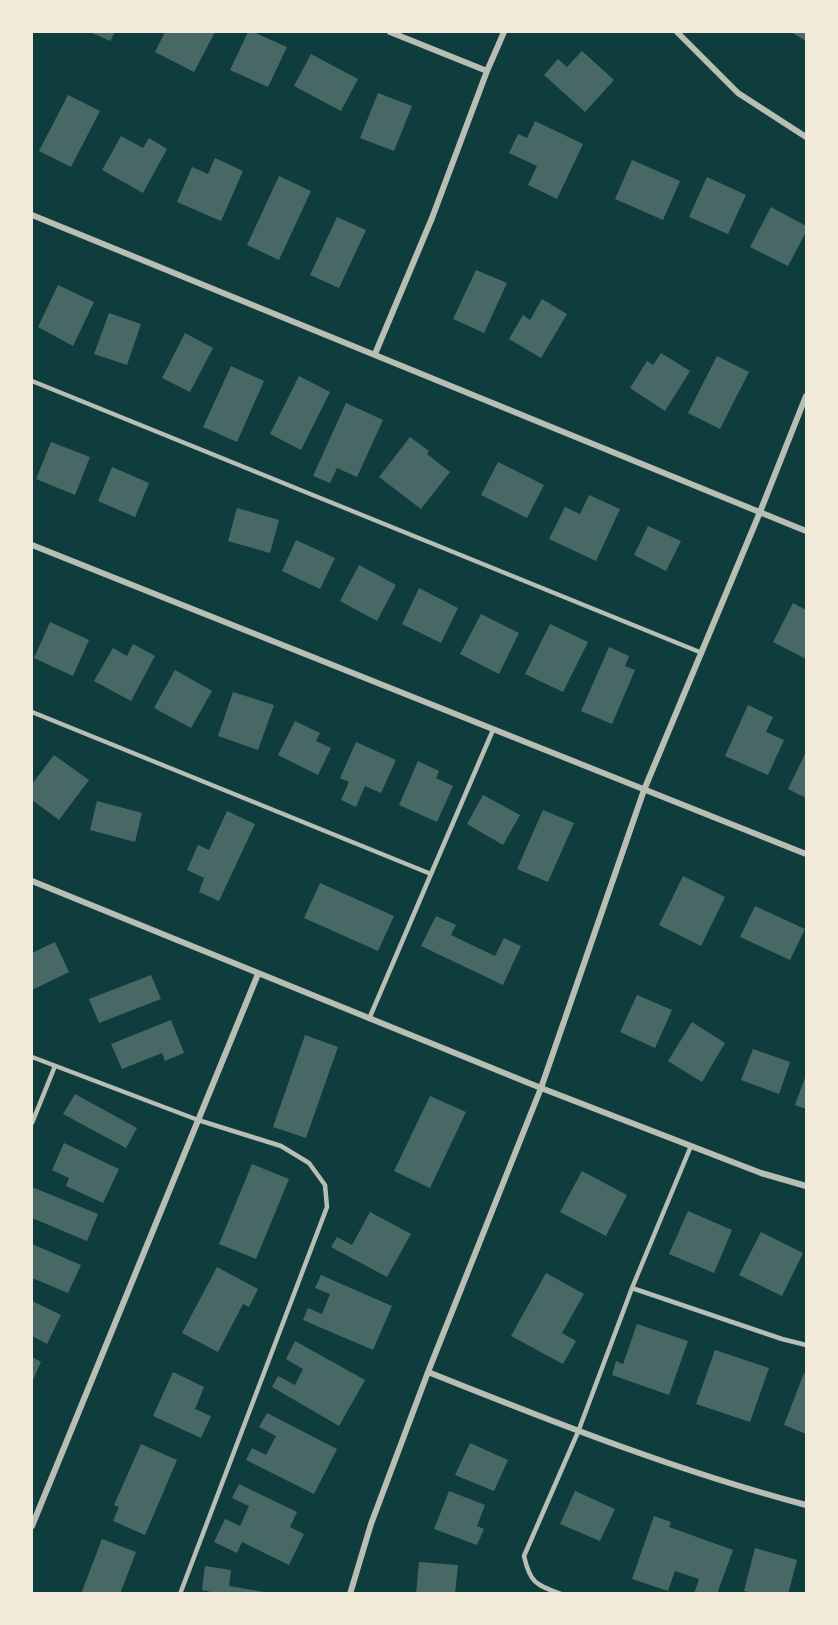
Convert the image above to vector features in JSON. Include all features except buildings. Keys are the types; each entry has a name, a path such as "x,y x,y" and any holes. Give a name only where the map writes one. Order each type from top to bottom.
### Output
{"street":[{"path":"390,32 487,71"},
{"path":"375,354 432,218 504,32"},
{"path":"677,32 738,93 807,137"},
{"path":"32,215 807,531"},
{"path":"351,1593 371,1524 428,1372 541,1088 644,790 807,396"},
{"path":"32,545 807,854"},
{"path":"32,881 541,1088 761,1173 807,1186"},
{"path":"32,1526 258,974"},
{"path":"428,1372 578,1432 699,1474 807,1505"}],"lane":[{"path":"32,381 702,653"},
{"path":"32,712 431,874"},
{"path":"369,1019 494,730"},
{"path":"32,1057 198,1120 281,1146 309,1163 325,1185 327,1207 180,1593"},
{"path":"32,1123 55,1066"},
{"path":"561,1593 539,1586 527,1571 524,1556 578,1432 632,1287 691,1146"},
{"path":"632,1287 782,1339 807,1345"}]}
